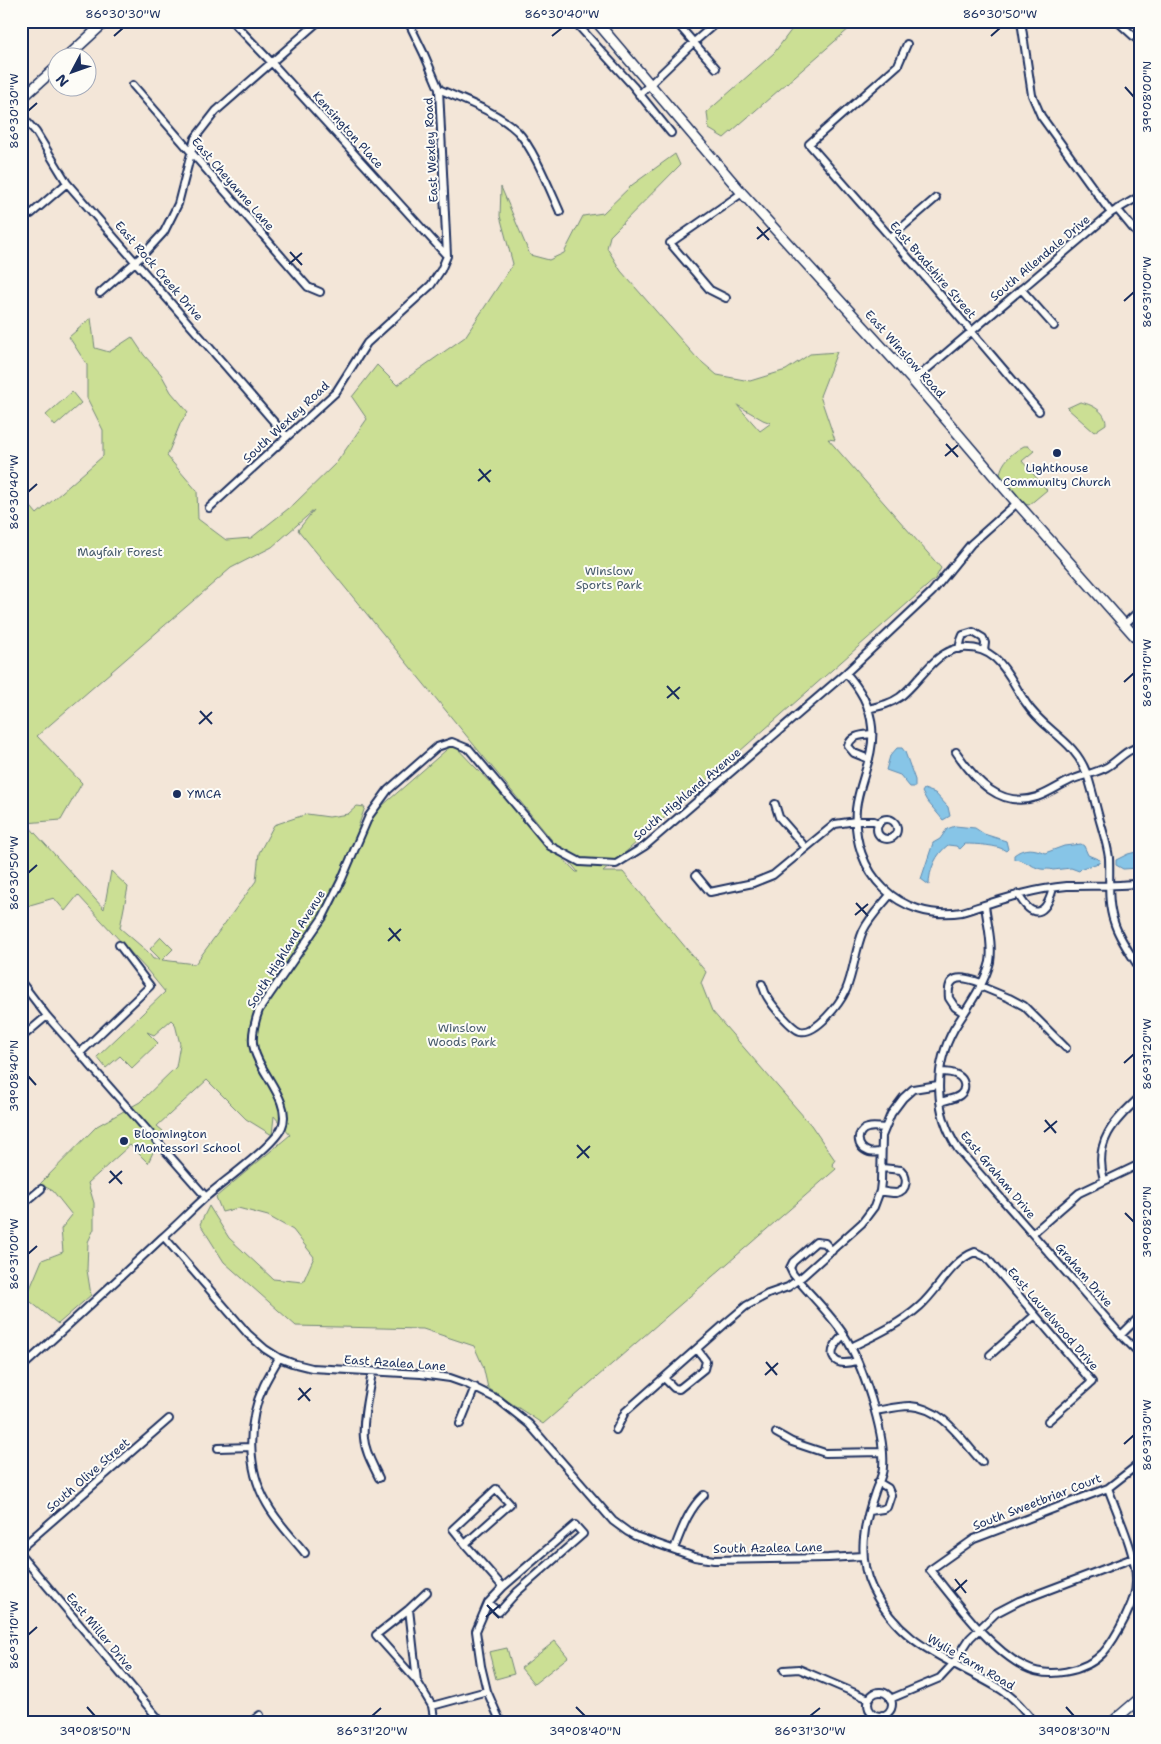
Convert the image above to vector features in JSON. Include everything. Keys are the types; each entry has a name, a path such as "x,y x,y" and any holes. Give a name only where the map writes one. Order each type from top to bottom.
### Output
{"main road":[{"path":"77,48 106,21"},
{"name":"East Winslow Road","path":"596,21 742,193 913,381 1017,503 1140,642"},
{"path":"21,99 48,75"},
{"path":"1111,1723 1140,1698"}],"street":[{"name":"Kensington Place","path":"232,21 447,256"},
{"path":"100,293 136,262 164,232 178,204 195,138 216,111 318,21"},
{"name":"East Wexley Road","path":"408,21 439,89 447,256"},
{"path":"574,21 671,133"},
{"path":"675,21 716,68"},
{"path":"640,95 718,21"},
{"path":"1021,21 1032,95 1041,116 1114,211 1140,237"},
{"path":"1117,21 1140,42"},
{"name":"East Bradshire Street","path":"907,44 898,65 809,144 971,330 1039,412"},
{"name":"East Cheyanne Lane","path":"133,85 308,287 320,292"},
{"path":"439,89 493,114 517,131 533,154 560,212"},
{"name":"East Rock Creek Drive","path":"21,115 36,132 67,183 287,437"},
{"path":"21,214 31,214 67,183"},
{"path":"726,298 710,290 670,243 742,193"},
{"name":"South Allendale Drive","path":"913,381 1020,288 1114,211 1140,196"},
{"path":"891,237 936,198"},
{"name":"South Wexley Road","path":"209,508 336,392 368,343 432,285 447,256"},
{"path":"1020,288 1054,326"},
{"name":"South Highland Avenue","path":"21,1368 206,1197 271,1143 282,1128 284,1118 281,1104 258,1061 253,1045 253,1028 259,1010 323,917 369,816 388,790 437,747 452,742 469,749 550,846 580,862 616,864 645,846 846,673 932,592 971,544 1017,503"},
{"path":"1125,624 1140,610"},
{"path":"959,648 963,635 973,632 983,638 985,643 984,651"},
{"path":"868,709 887,705 901,696 942,656 959,648 969,648 990,653 1003,665 1032,712 1071,747 1087,774 1107,846 1111,914 1116,929 1140,969"},
{"path":"846,673 863,696 868,709 872,734 869,759 857,806 857,837 866,862 875,878 890,894 911,907 936,913 962,912 1018,894 1053,888 1140,883"},
{"path":"869,759 852,751 848,746 854,737 872,734"},
{"path":"956,752 966,767 985,787 997,795 1010,799 1028,799 1106,768 1131,750 1140,747"},
{"path":"775,804 779,817 806,848"},
{"path":"696,875 710,892 753,883 773,875 835,824 874,821 879,824"},
{"path":"1018,894 1026,907 1038,911 1048,904 1053,888"},
{"path":"762,984 768,999 794,1028 807,1032 842,1000 865,926 890,894"},
{"name":"East Graham Drive","path":"985,905 991,951 987,970 981,985 954,1031 943,1057 938,1085 940,1102 947,1128 958,1149 1033,1233"},
{"path":"80,1053 150,986 119,946"},
{"path":"964,1013 949,998 950,987 956,979 964,977 1024,1006 1066,1048"},
{"path":"21,982 47,1016 206,1197"},
{"path":"21,1038 47,1016"},
{"path":"940,1072 956,1074 962,1079 965,1086 959,1096 940,1102"},
{"path":"616,1430 625,1412 746,1306 798,1280 855,1230 874,1207 880,1191 881,1152 885,1128 896,1106 918,1087 938,1085"},
{"path":"1104,1180 1100,1159 1106,1138 1120,1115 1140,1097"},
{"path":"881,1152 865,1150 859,1144 859,1137 863,1130 869,1127 885,1128"},
{"path":"1033,1233 1079,1193 1140,1164"},
{"path":"880,1191 899,1192 906,1182 906,1178 901,1170 882,1168"},
{"path":"21,1206 41,1189"},
{"name":"Graham Drive","path":"1033,1233 1121,1335 1140,1354"},
{"name":"East Azalea Lane","path":"164,1237 248,1334 279,1358 302,1366 436,1376 459,1380 474,1387 506,1405 529,1424 613,1521 628,1532 674,1549"},
{"path":"798,1280 791,1271 791,1265 814,1244 819,1242 825,1243 832,1250"},
{"name":"East Laurelwood Drive","path":"851,1347 888,1330 908,1316 929,1297 965,1257 975,1252 986,1257 1092,1382 1048,1421"},
{"name":"Wylie Farm Road","path":"798,1280 844,1334 876,1411 883,1452 883,1469 869,1511 863,1540 863,1556 869,1581 888,1616 916,1642 1000,1689 1014,1700 1035,1723"},
{"path":"990,1355 1035,1314"},
{"path":"1121,1335 1140,1316"},
{"path":"844,1334 833,1347 833,1356 836,1360 844,1363 856,1361"},
{"path":"664,1378 674,1388 679,1389 704,1369 706,1361 697,1349"},
{"path":"279,1358 264,1385 256,1407 251,1447 256,1477 267,1504 305,1552"},
{"path":"372,1372 364,1421 364,1438 369,1458 379,1478"},
{"path":"460,1424 474,1387"},
{"path":"876,1411 911,1406 939,1416 953,1428 982,1462"},
{"name":"South Olive Street","path":"21,1548 169,1419"},
{"path":"776,1433 792,1442 824,1453 883,1452"},
{"path":"218,1448 251,1447"},
{"name":"South Sweetbriar Court","path":"979,1628 930,1570 974,1539 1108,1488 1140,1463"},
{"path":"869,1511 884,1510 891,1495 888,1488 878,1482"},
{"path":"979,1628 1011,1659 1027,1668 1043,1672 1060,1672 1084,1666 1102,1654 1117,1633 1136,1592 1133,1558 1108,1488"},
{"path":"465,1544 510,1504 496,1489 453,1529 465,1544 503,1586"},
{"path":"674,1549 689,1513 704,1495"},
{"path":"488,1603 499,1612 517,1592 584,1534 575,1524 503,1586 488,1603 476,1631 487,1691 501,1723"},
{"name":"South Azalea Lane","path":"674,1549 696,1557 714,1560 863,1556"},
{"name":"East Miller Drive","path":"21,1555 162,1723"},
{"path":"890,1699 940,1678 953,1664 979,1628 996,1613 1019,1601 1133,1558"},
{"path":"427,1592 376,1635 417,1681 432,1706 435,1723"},
{"path":"409,1609 417,1681"},
{"path":"784,1670 799,1669 869,1699"},
{"path":"432,1706 487,1691"},
{"path":"882,1692 890,1699 890,1709 882,1715 875,1714 870,1710 868,1702 874,1694 882,1692"},
{"path":"146,1723 155,1715"},
{"path":"250,1723 260,1715"},
{"path":"882,1715 884,1723"}],"green space":[{"path":"798,21 858,21 724,138 709,129 707,112 774,53"},
{"path":"675,154 680,165 610,236 607,248 621,271 696,357 717,375 750,381 786,370 810,354 837,352 820,396 835,440 828,439 941,568 935,579 603,872 623,872 706,972 701,983 712,1011 811,1125 835,1160 832,1164 836,1169 543,1424 488,1388 483,1366 474,1346 423,1329 296,1326 224,1262 200,1224 209,1206 229,1238 273,1279 303,1282 314,1257 293,1230 268,1216 238,1208 222,1212 216,1197 290,1135 274,1116 272,1135 246,1119 207,1080 157,1126 163,1131 148,1163 130,1145 88,1183 94,1203 94,1229 88,1242 87,1270 91,1295 58,1324 26,1298 42,1260 63,1252 61,1229 72,1215 53,1191 40,1184 97,1126 140,1102 176,1067 180,1044 175,1024 171,1020 154,1035 147,1032 158,1043 132,1068 120,1056 106,1068 97,1057 165,992 78,895 65,911 54,898 30,905 21,913 21,495 37,514 103,456 103,430 87,398 87,365 69,337 91,318 95,348 109,352 132,337 144,355 161,374 171,392 188,412 181,422 167,456 197,491 198,519 226,540 251,538 293,505 337,462 367,419 352,397 377,365 397,385 465,337 513,264 500,216 501,187 530,255 549,260 564,253 583,216 603,213 632,185","holes":["737,405 763,420 771,423 760,431","314,510 298,530 578,872 453,744 358,827 365,807 357,806 348,814 329,817 307,814 274,825 259,853 256,881 195,964 162,960 173,949 161,937 150,949 160,959 153,959 148,952 120,928 128,887 111,871 104,909 26,823 61,820 82,783 37,736 231,568 272,547"]},
{"path":"72,392 81,403 55,426 46,415"},
{"path":"1080,402 1089,404 1101,412 1106,424 1094,432 1067,408"},
{"path":"1024,446 1028,446 1034,451 1022,461 1047,490 1029,505 1025,504 1000,475 1008,458"},
{"path":"555,1641 568,1657 534,1684 521,1668"},
{"path":"507,1648 514,1674 496,1679 489,1652"}],"water":[{"path":"897,748 902,748 905,752 915,780 915,787 910,787 900,775 886,770 890,756"},
{"path":"924,789 935,793 948,807 950,816 943,820 927,801 922,792"},
{"path":"955,826 975,828 984,834 1006,841 1008,849 1006,851 993,846 965,844 960,849 956,846 948,845 934,863 929,885 921,879 933,843 940,839 947,829"},
{"path":"1081,844 1088,855 1100,860 1099,863 1082,868 1079,871 1071,868 1053,870 1041,869 1014,859 1014,855 1025,850 1033,849 1045,853 1064,846"},
{"path":"1140,851 1140,868 1123,869 1116,865 1116,860"}],"place":[{"name":"Lighthouse Community Church","path":"1057,453"},
{"name":"YMCA","path":"177,794"},
{"name":"Bloomington Montessori School","path":"124,1141"}],"park label":[{"name":"Mayfair Forest","path":"120,552"},
{"name":"Winslow Sports Park","path":"609,578"},
{"name":"Winslow Woods Park","path":"462,1035"}]}
